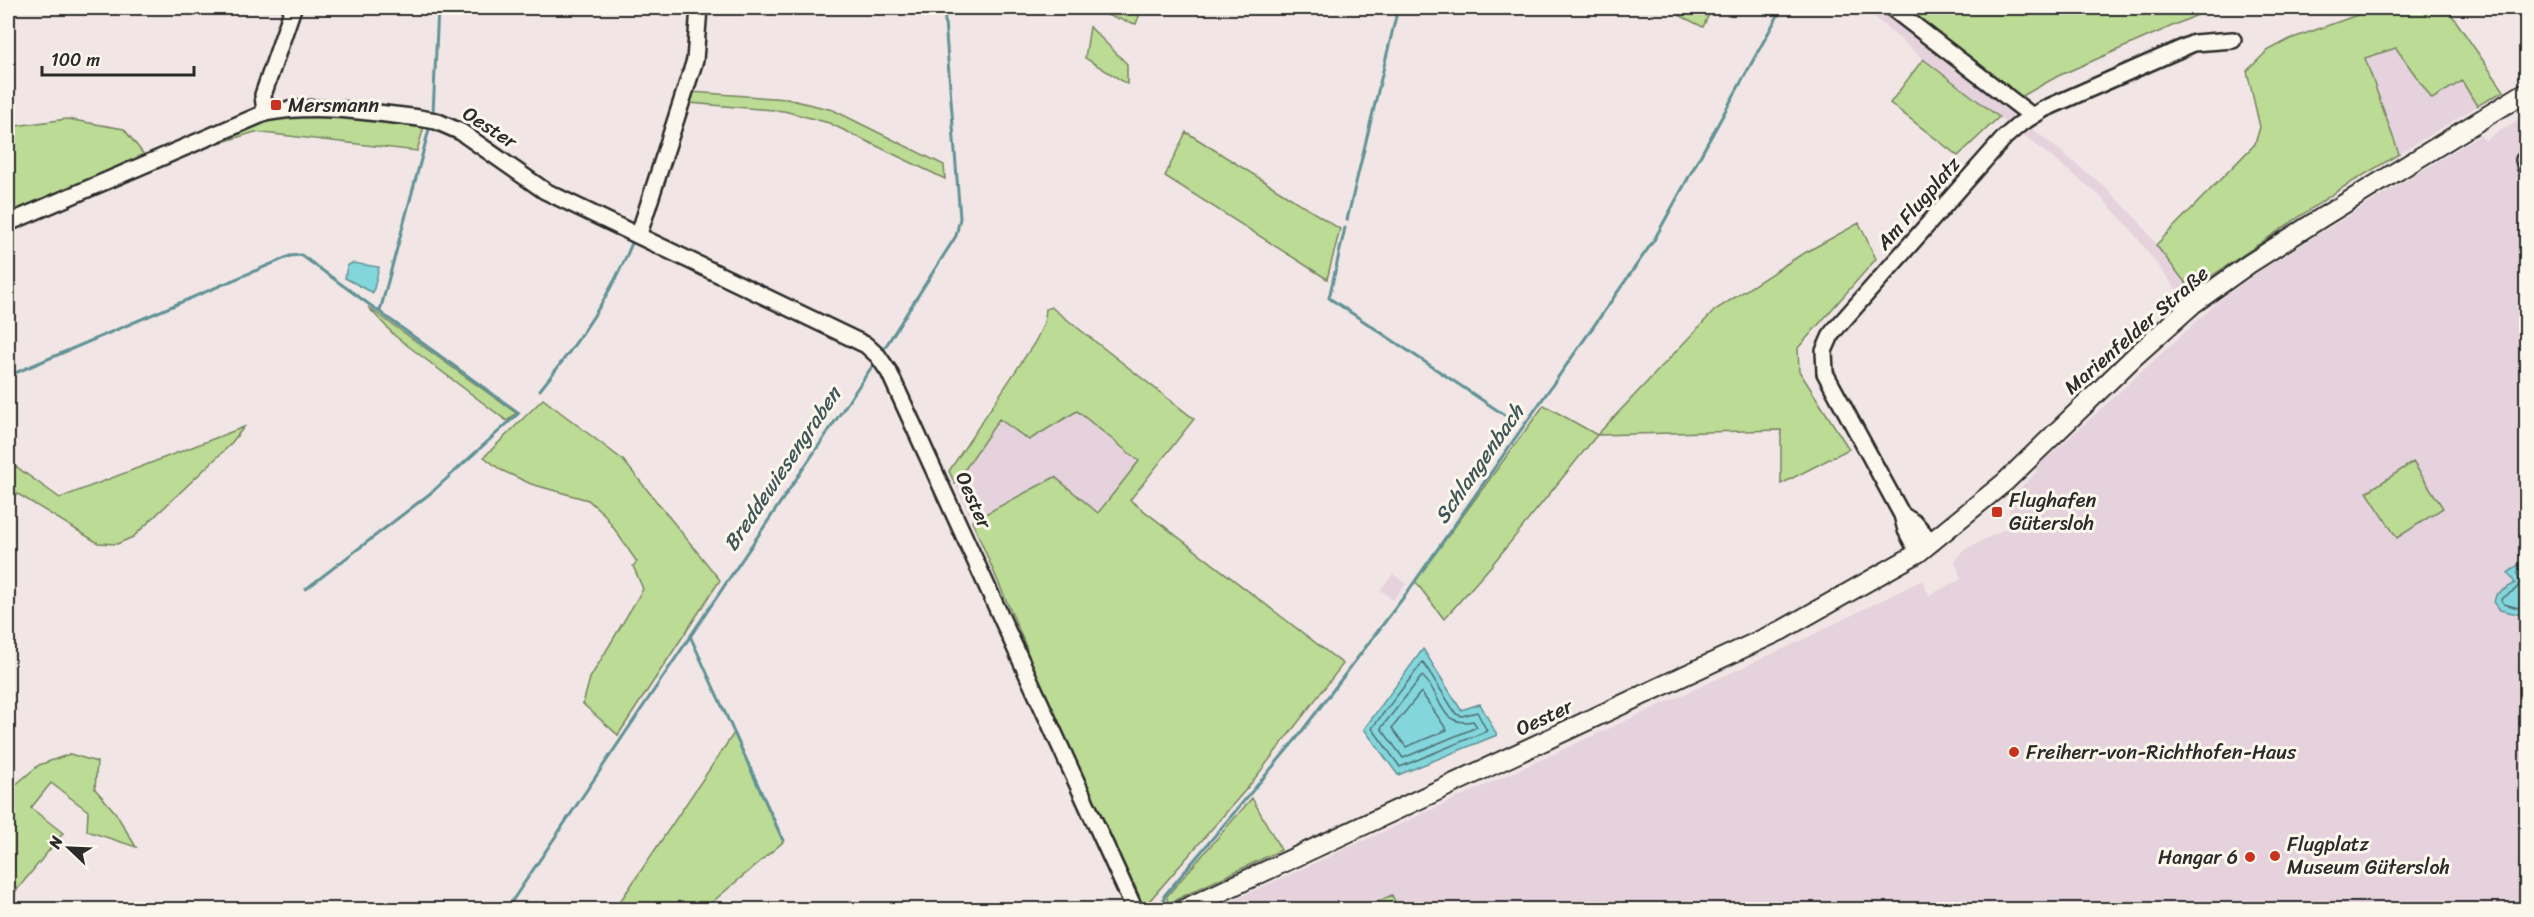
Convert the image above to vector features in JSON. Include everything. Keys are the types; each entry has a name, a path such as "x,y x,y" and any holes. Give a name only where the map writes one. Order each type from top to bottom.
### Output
{"main road":[{"name":"Marienfelder Straße","path":"1925,548 2005,482 2134,357 2193,304 2249,264 2321,218 2526,92"},
{"name":"Oester","path":"1182,909 1782,630 1925,548"}],"street":[{"path":"265,113 263,95 292,8"},
{"path":"639,234 695,60 699,8"},
{"path":"1892,8 2032,116"},
{"name":"Am Flugplatz","path":"1925,548 1915,523 1902,515 1861,435 1825,373 1824,351 1832,333 2005,137 2032,116 2194,43 2233,40"},
{"name":"Oester","path":"8,223 265,113 284,109 328,110 436,121 461,132 545,191 639,234 866,345 878,356 889,372 1135,909"}],"shaded area":[{"path":"1864,8 1878,8 2017,116 2009,125 1923,59"},
{"path":"2396,47 2432,99 2462,81 2477,106 2399,154 2365,58"},
{"path":"2526,115 2526,909 1212,910 1798,642 1922,580 1929,595 1961,579 1955,561 1962,551 2011,526 2009,510 2011,501 2016,492 2037,472 2035,469 2219,301 2262,269 2480,135 2485,140"},
{"path":"2029,126 2105,187 2137,219 2191,290 2182,297 2129,227 2098,194 2021,133"},
{"path":"1077,411 1139,461 1098,513 1055,477 972,521 955,484 999,418 1029,440"},
{"path":"1393,574 1406,584 1393,600 1380,590"}],"green space":[{"path":"1094,8 1142,8 1136,24 1093,11"},
{"path":"1665,8 1712,8 1703,27"},
{"path":"1902,8 2202,8 2202,13 2058,76 2019,98"},
{"path":"2377,8 2447,8 2504,91 2477,106 2462,81 2432,99 2396,48 2365,58 2399,154 2342,188 2191,290 2156,245 2255,144 2260,127 2247,71 2267,51 2290,39"},
{"path":"1090,27 1127,64 1127,84 1085,58"},
{"path":"1923,59 1999,117 1958,156 1890,103"},
{"path":"691,92 787,99 833,110 944,165 945,179 829,123 784,111 689,103"},
{"path":"284,113 372,116 425,123 417,151 255,132 203,148 202,143"},
{"path":"67,119 124,129 145,156 8,214 8,127"},
{"path":"1186,132 1340,229 1327,279 1165,176"},
{"path":"1859,223 1876,259 1798,348 1799,371 1849,449 1781,484 1781,430 1597,435 1715,310 1799,256"},
{"path":"368,307 516,413 507,421 395,336"},
{"path":"1051,307 1194,419 1130,500 1343,664 1249,786 1144,907 1134,884 1128,886 1022,652 1027,649 972,521 1055,477 1098,513 1139,461 1077,411 1029,440 999,419 955,484 949,471 1035,342 1044,323 1046,309"},
{"path":"543,399 623,460 720,580 618,735 583,704 590,678 643,589 633,566 637,562 604,514 588,500 531,484 501,470 484,457"},
{"path":"1544,405 1597,435 1491,566 1444,619 1415,581"},
{"path":"244,427 229,446 133,537 117,544 98,543 8,488 8,461 60,498"},
{"path":"2413,462 2443,508 2397,538 2367,492"},
{"path":"734,733 783,842 704,909 615,909"},
{"path":"70,754 97,762 95,789 115,812 136,847 87,831 88,811 51,783 31,808 63,833 8,901 8,791 39,765"},
{"path":"1252,798 1281,850 1169,903 1166,897"},
{"path":"1392,895 1398,909 1366,909 1365,907"}],"water":[{"path":"352,263 379,267 373,293 345,278 347,266"},
{"path":"2526,554 2526,616 2500,610 2494,602 2496,595 2515,583 2508,573 2524,560"},
{"path":"1423,649 1461,710 1480,704 1497,735 1398,775 1364,729"}],"waterway":[{"path":"433,113 438,8"},
{"name":"Breddewiesengraben","path":"882,352 956,236 960,218 944,8"},
{"path":"1347,220 1398,8"},
{"name":"Schlangenbach","path":"1163,910 1164,896 1296,739 1406,594 1654,240 1782,8"},
{"path":"380,311 430,126"},
{"path":"1345,228 1329,298 1515,422"},
{"path":"540,390 591,320 614,281 632,243"},
{"path":"8,376 290,256 301,255 519,413 432,492 306,589"},
{"name":"Breddewiesengraben","path":"506,910 875,362"},
{"path":"963,516 981,556"},
{"path":"986,602 1102,857"},
{"path":"691,638 783,840"}],"place":[{"name":"Mersmann","path":"276,105"},
{"name":"Flughafen Gütersloh","path":"1997,512"},
{"name":"Freiherr-von-Richthofen-Haus","path":"2014,752"},
{"name":"Flugplatz Museum Gütersloh","path":"2275,856"},
{"name":"Hangar 6","path":"2250,857"}]}
